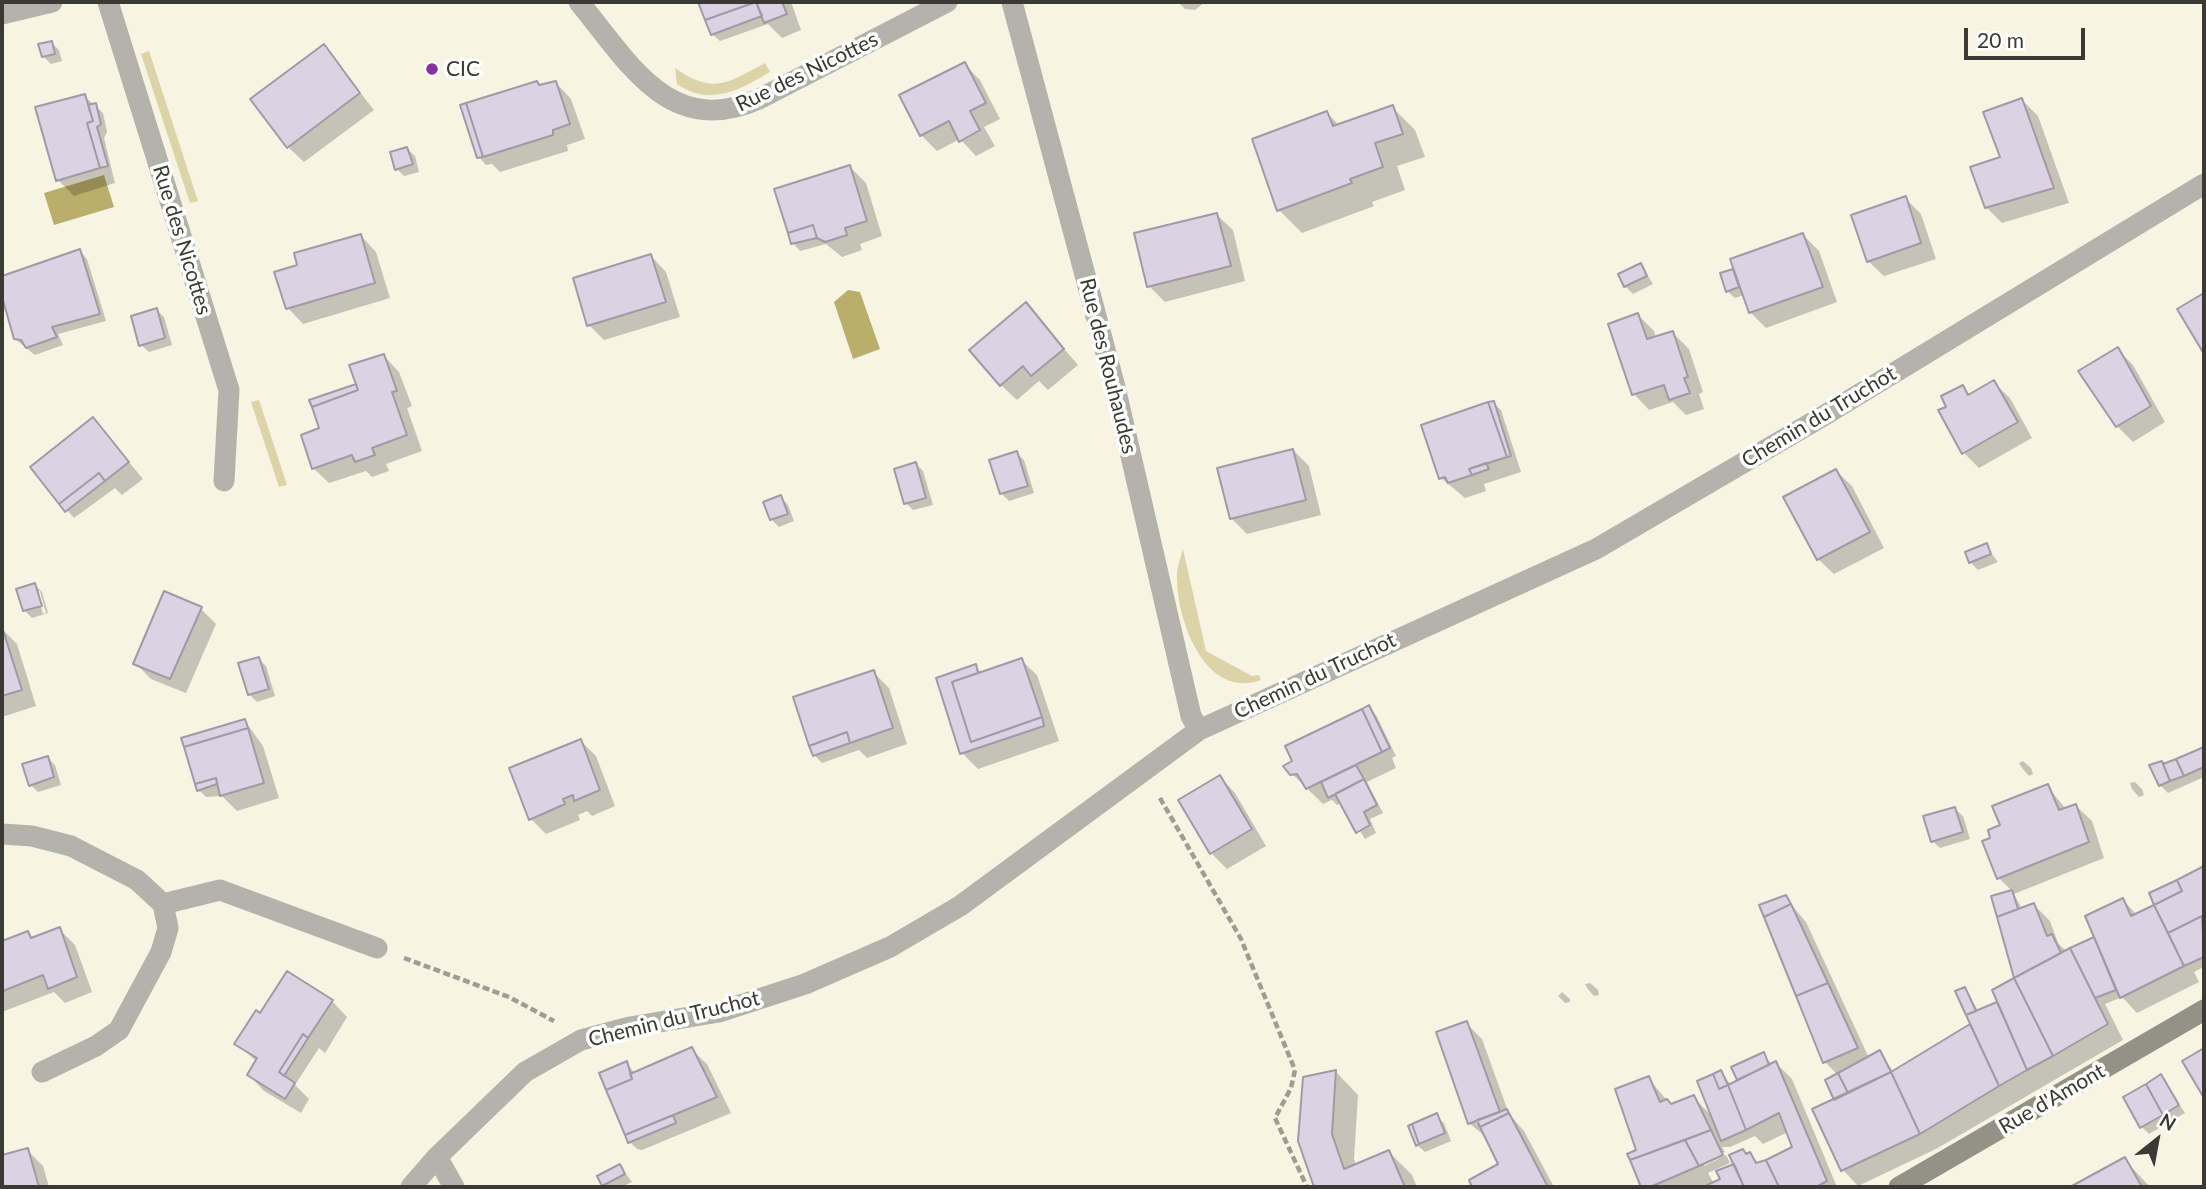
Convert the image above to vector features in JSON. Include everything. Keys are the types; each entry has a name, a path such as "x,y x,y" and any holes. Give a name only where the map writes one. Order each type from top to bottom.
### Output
{"street":[{"path":"2,13 52,2"},
{"name":"Rue des Nicottes","path":"108,2 229,390 224,481"},
{"name":"Rue des Nicottes","path":"579,2 654,88 687,107 719,113 737,109 759,99 947,2"},
{"name":"Rue des Rouhaudes","path":"1012,2 1115,387 1191,716 1199,730"},
{"name":"Chemin du Truchot","path":"411,1187 438,1157 525,1073 581,1040 630,1027 719,1012 806,984 891,947 960,906 1199,730 1595,549 1825,415 2204,184"},
{"path":"2,834 32,836 71,846 137,880 163,904 168,929 161,952 119,1030 96,1046 42,1072"},
{"path":"163,904 220,890 377,948"},
{"name":"Rue d'Amont","path":"1899,1187 2204,1010"},
{"path":"438,1157 454,1187"}],"path":[{"path":"1157,792 1241,940 1295,1070 1291,1088 1275,1118 1307,1187"},
{"path":"377,948 509,997 547,1016 562,1027"}],"shaded area":[{"path":"149,51 198,201 190,203 141,54"},
{"path":"765,63 770,72 747,85 724,93 701,94 677,84 675,68 711,84 730,80"},
{"path":"104,175 114,207 54,225 44,193"},
{"path":"848,290 860,292 880,349 853,359 834,302"},
{"path":"259,400 287,485 279,487 251,402"},
{"path":"1183,549 1206,651 1252,676 1259,675 1261,680 1242,683 1225,679 1211,669 1199,654 1183,617 1179,598 1177,573"}],"building":[{"path":"698,2 756,2 705,20"},
{"path":"756,2 782,2 787,14 764,23"},
{"path":"756,2 762,16 711,35 705,20"},
{"path":"52,41 55,54 42,57 38,44"},
{"path":"324,44 360,93 287,148 250,99"},
{"path":"965,62 986,103 970,111 980,130 959,142 949,121 920,136 899,95"},
{"path":"537,81 539,85 556,81 570,124 553,130 553,135 483,157 466,103"},
{"path":"85,94 93,121 87,123 100,168 56,181 35,107"},
{"path":"2022,98 2054,188 1985,208 1970,167 2000,157 1983,112"},
{"path":"96,103 101,124 97,127 108,166 100,168 87,123 93,121 88,105"},
{"path":"466,103 483,157 477,158 460,105"},
{"path":"1393,105 1403,134 1375,143 1383,167 1350,179 1352,183 1277,211 1252,139 1327,111 1333,126"},
{"path":"407,147 413,164 395,170 390,152"},
{"path":"850,165 867,221 845,228 847,235 825,242 817,238 813,225 788,233 774,189"},
{"path":"1906,196 1921,243 1867,262 1851,215"},
{"path":"1217,213 1231,266 1147,287 1134,233"},
{"path":"813,225 817,238 791,244 788,233"},
{"path":"1803,233 1823,287 1749,313 1730,259"},
{"path":"361,234 375,283 286,309 274,272 297,265 294,253"},
{"path":"80,249 100,314 52,327 57,337 26,348 21,340 14,339 2,297 2,276"},
{"path":"651,254 666,302 587,326 573,278"},
{"path":"1641,263 1647,276 1624,287 1618,274"},
{"path":"1733,269 1739,287 1726,292 1720,273"},
{"path":"2204,293 2204,354 2177,309"},
{"path":"1026,302 1064,349 1031,376 1023,366 1000,386 969,350"},
{"path":"157,308 165,338 139,346 131,316"},
{"path":"1638,313 1647,339 1673,331 1688,377 1684,378 1690,393 1669,400 1664,385 1632,395 1608,324"},
{"path":"2118,347 2151,406 2116,427 2078,371"},
{"path":"384,354 397,391 392,392 407,435 372,448 375,455 355,462 352,455 312,469 301,435 319,428 312,407 358,390 349,365"},
{"path":"1994,380 2018,422 1962,454 1938,410 1946,407 1941,396 1963,385 1968,395"},
{"path":"356,384 358,390 312,407 309,400"},
{"path":"1494,401 1511,456 1507,457 1488,402"},
{"path":"1488,402 1507,457 1469,469 1472,475 1448,483 1445,477 1439,479 1421,425"},
{"path":"93,417 129,462 105,481 99,473 59,504 30,467"},
{"path":"1293,449 1306,500 1230,519 1217,468"},
{"path":"1017,451 1028,486 1000,494 989,460"},
{"path":"916,462 926,498 904,504 894,469"},
{"path":"1486,463 1489,469 1472,475 1469,469"},
{"path":"1836,469 1870,532 1817,560 1783,497"},
{"path":"99,473 105,481 65,512 59,504"},
{"path":"781,495 788,514 770,520 763,502"},
{"path":"1987,543 1991,554 1969,563 1965,552"},
{"path":"35,583 42,606 23,611 16,589"},
{"path":"164,591 202,607 170,679 133,664"},
{"path":"2,627 22,690 2,696"},
{"path":"259,657 269,689 248,695 238,663"},
{"path":"1022,658 1042,717 971,742 952,682"},
{"path":"976,664 978,673 952,682 971,742 1042,717 1044,726 960,754 936,678"},
{"path":"874,670 893,728 850,743 847,732 809,746 793,697"},
{"path":"1369,705 1390,748 1382,752 1362,709"},
{"path":"1362,709 1382,752 1306,789 1297,774 1290,775 1283,766 1292,761 1285,746"},
{"path":"245,719 248,728 184,747 181,738"},
{"path":"248,728 264,783 220,796 216,778 195,784 184,747"},
{"path":"847,732 850,743 813,756 809,746"},
{"path":"581,739 600,790 574,801 573,795 563,799 565,804 529,820 509,768"},
{"path":"2204,747 2204,767 2184,776 2176,759"},
{"path":"48,756 54,777 29,786 22,764"},
{"path":"2176,759 2184,776 2170,781 2163,764"},
{"path":"2162,761 2170,781 2159,786 2149,765"},
{"path":"1356,765 1364,779 1328,798 1321,782"},
{"path":"1220,775 1252,829 1210,854 1178,800"},
{"path":"216,778 217,784 197,791 195,784"},
{"path":"1364,779 1377,805 1364,812 1370,825 1356,833 1335,794"},
{"path":"2048,784 2059,810 2076,804 2089,842 1997,879 1982,841 1990,838 1988,830 2000,825 1992,806"},
{"path":"1955,807 1963,832 1931,842 1923,816"},
{"path":"2204,866 2204,920 2202,916 2168,933 2154,905 2182,891 2177,880"},
{"path":"2177,880 2182,891 2154,905 2149,893"},
{"path":"2012,890 2018,909 1997,917 1991,896"},
{"path":"1786,895 1791,904 1764,917 1759,905"},
{"path":"2123,898 2131,916 2154,905 2184,966 2120,998 2085,916"},
{"path":"2034,903 2047,936 2052,934 2061,953 2014,978 1997,917"},
{"path":"1791,904 1828,983 1796,996 1764,917"},
{"path":"2202,916 2204,957 2184,966 2168,933"},
{"path":"60,927 77,977 48,989 43,975 3,991 2,941 28,931 31,938"},
{"path":"2094,937 2116,990 2095,998 2070,948"},
{"path":"2070,948 2108,1024 2053,1056 2014,978"},
{"path":"287,971 333,1000 308,1038 303,1034 279,1072 295,1083 285,1099 247,1075 257,1058 234,1044 256,1010 260,1013"},
{"path":"2014,978 2053,1056 2027,1070 1992,990"},
{"path":"1828,983 1858,1048 1823,1063 1796,996"},
{"path":"1965,987 1976,1011 1966,1015 1955,991"},
{"path":"1997,1002 2027,1070 1999,1086 1966,1015"},
{"path":"1467,1021 1500,1112 1468,1124 1436,1032"},
{"path":"1970,1024 1999,1086 1920,1134 1891,1072"},
{"path":"303,1034 308,1038 284,1076 279,1072"},
{"path":"692,1047 717,1097 625,1135 606,1090 632,1079 630,1074"},
{"path":"2204,1048 2204,1098 2182,1061"},
{"path":"1880,1050 1891,1072 1848,1093 1838,1073"},
{"path":"1764,1052 1769,1065 1737,1080 1731,1067"},
{"path":"627,1061 632,1079 606,1090 599,1073"},
{"path":"1776,1061 1827,1181 1816,1187 1779,1187 1766,1160 1792,1147 1779,1113 1746,1130 1728,1085"},
{"path":"1336,1070 1332,1134 1344,1169 1389,1150 1405,1187 1314,1187 1298,1141 1303,1077"},
{"path":"1721,1070 1728,1085 1719,1089 1713,1074"},
{"path":"1891,1072 1920,1134 1841,1171 1812,1109"},
{"path":"1838,1073 1848,1093 1834,1100 1825,1080"},
{"path":"1713,1074 1719,1089 1728,1085 1746,1130 1721,1141 1697,1081"},
{"path":"2161,1074 2179,1105 2163,1115 2146,1084"},
{"path":"1649,1076 1660,1102 1667,1099 1671,1104 1694,1095 1711,1130 1630,1160 1627,1154 1636,1150 1615,1089"},
{"path":"2146,1084 2163,1115 2140,1128 2123,1097"},
{"path":"1507,1109 1509,1113 1480,1127 1477,1120"},
{"path":"1437,1113 1445,1133 1419,1144 1412,1124"},
{"path":"1509,1113 1548,1187 1472,1187 1469,1180 1498,1164 1480,1127"},
{"path":"673,1115 676,1123 628,1143 625,1135"},
{"path":"1412,1124 1419,1144 1416,1146 1408,1126"},
{"path":"1711,1130 1723,1155 1699,1166 1685,1140"},
{"path":"1685,1140 1699,1166 1650,1187 1641,1187 1630,1160"},
{"path":"28,1148 39,1187 2,1187 2,1155"},
{"path":"1743,1149 1746,1154 1750,1152 1756,1163 1766,1160 1779,1187 1744,1187 1729,1155"},
{"path":"2125,1157 2142,1187 2070,1187"},
{"path":"620,1164 625,1174 602,1186 597,1176"},
{"path":"1734,1164 1744,1187 1708,1187 1707,1185 1720,1179 1716,1171"}],"place":[{"name":"CIC","path":"432,69"}]}
